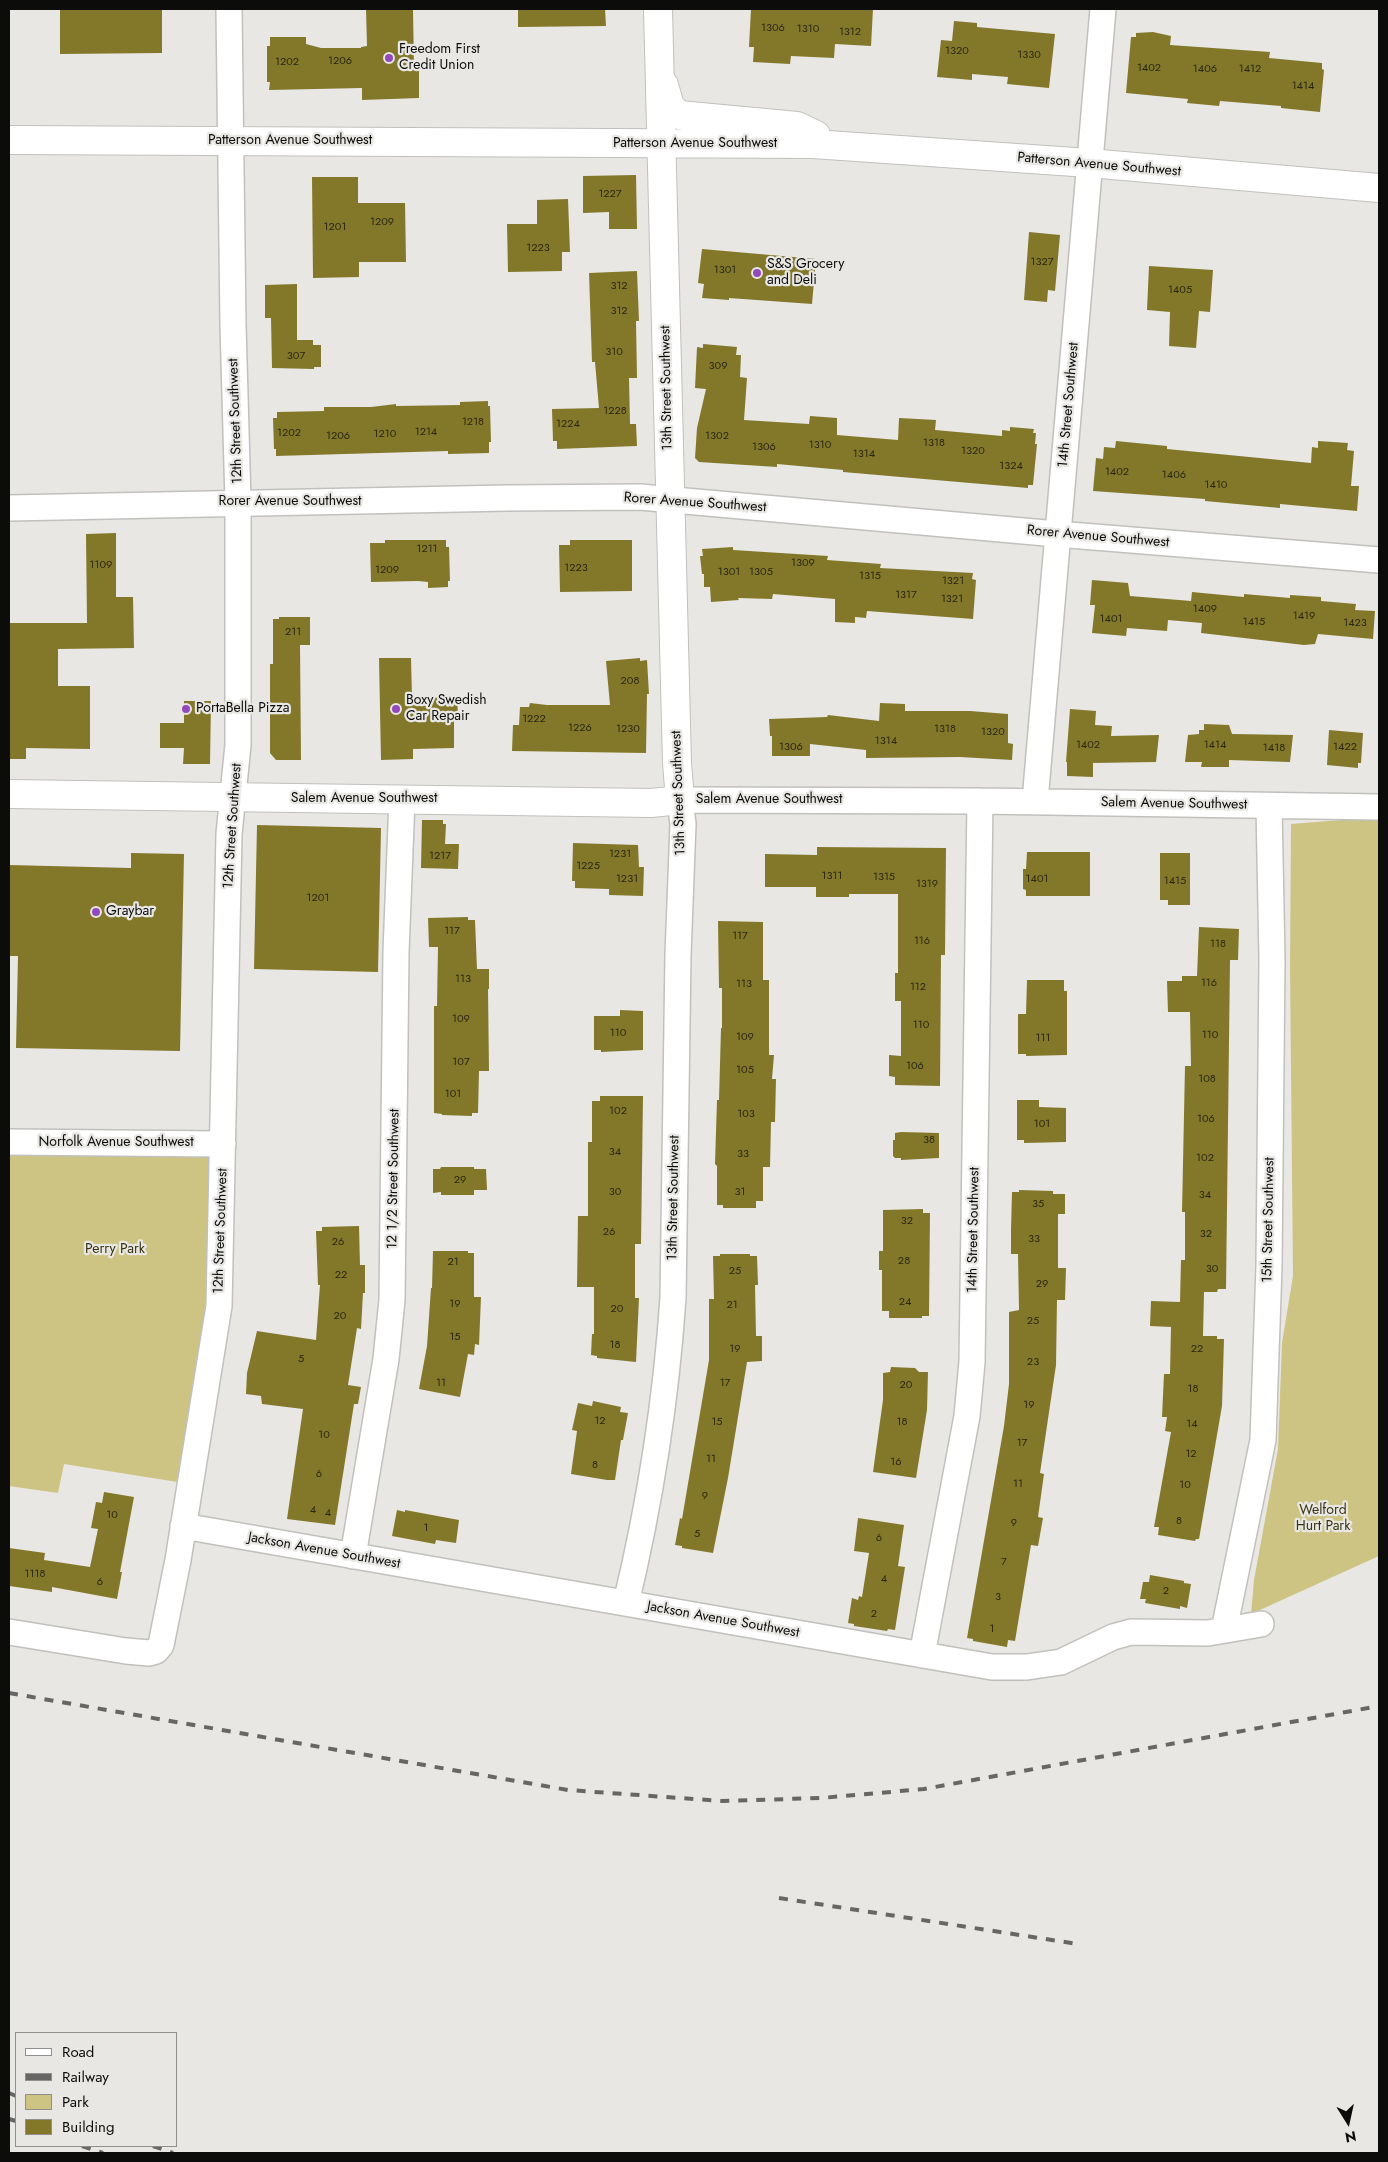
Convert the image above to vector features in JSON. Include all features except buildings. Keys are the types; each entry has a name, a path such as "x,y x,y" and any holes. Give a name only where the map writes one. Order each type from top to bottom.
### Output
{"main road":[{"name":"13th Street Southwest","path":"658,9 677,763 680,800"},
{"path":"660,66 670,106 679,115 797,126 837,145"},
{"name":"Patterson Avenue Southwest","path":"9,140 837,145 1089,163 1379,188"},
{"name":"Salem Avenue Southwest","path":"9,794 651,803 680,800"}],"street":[{"name":"12th Street Southwest","path":"9,1632 149,1653 156,1651 161,1645 183,1526 218,1306 229,834 238,745 238,502 229,9"},
{"name":"14th Street Southwest","path":"1035,801 1103,9"},
{"name":"Rorer Avenue Southwest","path":"9,508 238,502 640,497 1379,560"},
{"name":"12 1/2 Street Southwest","path":"353,1556 386,1359 392,1300 396,952 402,799"},
{"name":"Salem Avenue Southwest","path":"680,800 1035,801 1379,807"},
{"name":"13th Street Southwest","path":"626,1603 638,1551 657,1446 669,1353 673,1298 678,965 683,824 680,800"},
{"name":"14th Street Southwest","path":"922,1655 966,1425 972,1362 980,801"},
{"name":"15th Street Southwest","path":"1224,1630 1263,1440 1270,1246 1272,960 1269,806"},
{"name":"Norfolk Avenue Southwest","path":"9,1142 223,1144"},
{"name":"Jackson Avenue Southwest","path":"183,1526 992,1667 1027,1667 1061,1662 1113,1637 1131,1632 1208,1633 1260,1624"}],"green space":[{"name":"Welford Hurt Park","path":"1379,817 1379,1556 1251,1614 1254,1580 1278,1449 1282,1343 1293,1276 1290,968 1291,824"},
{"name":"Perry Park","path":"9,1142 223,1144 190,1484 64,1464 58,1493 9,1486"}],"railway":[{"path":"9,1693 568,1790 722,1801 821,1798 924,1789 1379,1706"},
{"path":"779,1898 1078,1944"},
{"path":"9,2093 15,2096"},
{"path":"9,2119 15,2121"},
{"path":"85,2147 103,2153"},
{"path":"156,2147 173,2153"}],"place":[{"name":"Freedom First Credit Union","path":"389,58"},
{"name":"S&S Grocery and Deli","path":"757,273"},
{"name":"PortaBella Pizza","path":"186,709"},
{"name":"Boxy Swedish Car Repair","path":"396,709"},
{"name":"Graybar","path":"96,912"}]}
